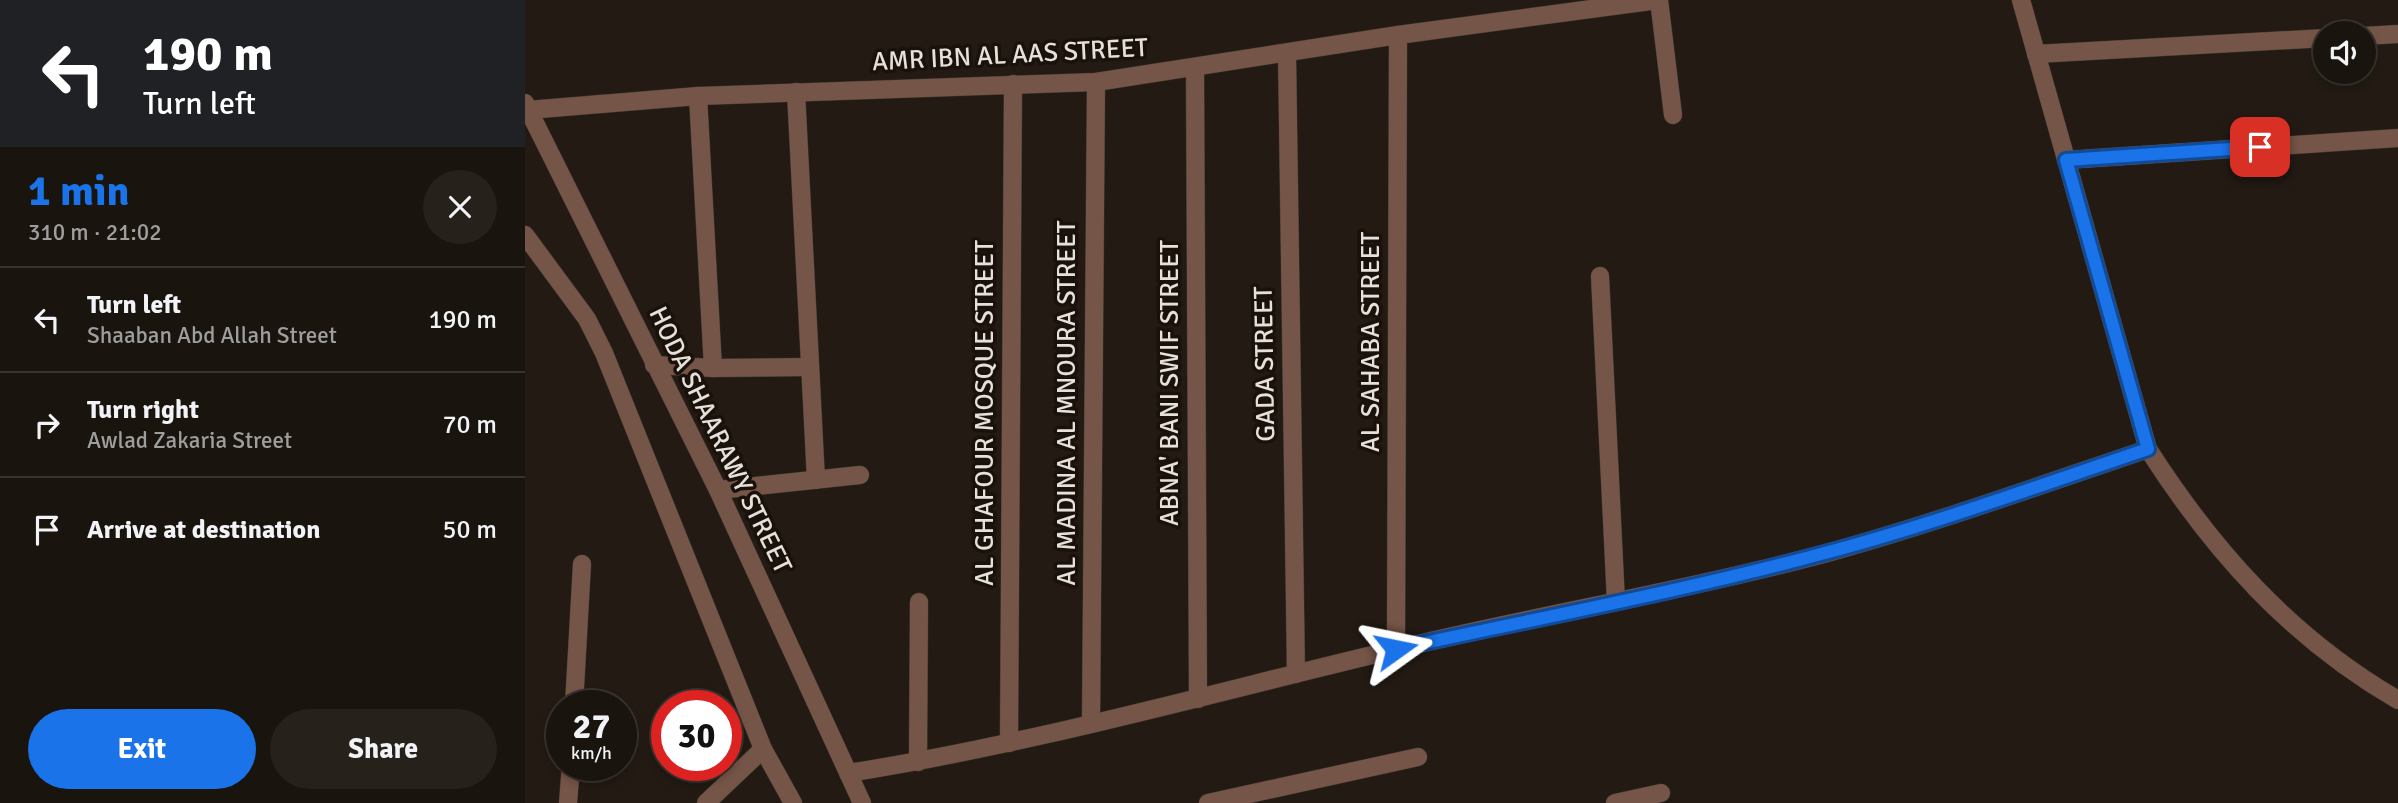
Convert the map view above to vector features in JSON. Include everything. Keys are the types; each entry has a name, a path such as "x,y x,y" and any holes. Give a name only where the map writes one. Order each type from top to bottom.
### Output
{"street":[{"name":"AMR IBN AL AAS STREET","path":"527,107 698,96 1096,82 1398,35 1658,0"},
{"path":"1658,0 1673,115"},
{"path":"2021,0 2148,449 2183,504 2224,554 2268,601 2316,644 2368,683 2398,700"},
{"path":"2376,35 2398,34"},
{"name":"AL SAHABA STREET","path":"1396,649 1398,35"},
{"path":"2036,54 2313,39"},
{"name":"GADA STREET","path":"1286,53 1296,674"},
{"name":"ABNA' BANI SWIF STREET","path":"1195,68 1198,699"},
{"name":"AL MADINA AL MNOURA STREET","path":"1091,724 1096,82"},
{"name":"AL GHAFOUR MOSQUE STREET","path":"1009,743 1013,84"},
{"path":"796,92 816,480"},
{"path":"698,96 713,368"},
{"name":"HODA SHAARAWY STREET","path":"527,107 718,490 862,803"},
{"path":"2066,160 2398,138"},
{"path":"525,236 587,319 604,354 763,749 793,803"},
{"path":"1600,276 1616,602"},
{"path":"654,365 713,368 810,367"},
{"path":"848,773 1009,743 1396,649 1616,602 1825,553 2148,449"},
{"path":"718,490 860,475"},
{"path":"575,690 582,564"},
{"path":"918,762 919,602"},
{"path":"706,803 763,749"},
{"path":"1208,803 1418,757"},
{"path":"568,803 570,781"},
{"path":"1615,803 1661,793"}],"route":[{"path":"1396,649 1616,602 1825,553 2148,449 2066,160 2260,147"}]}
